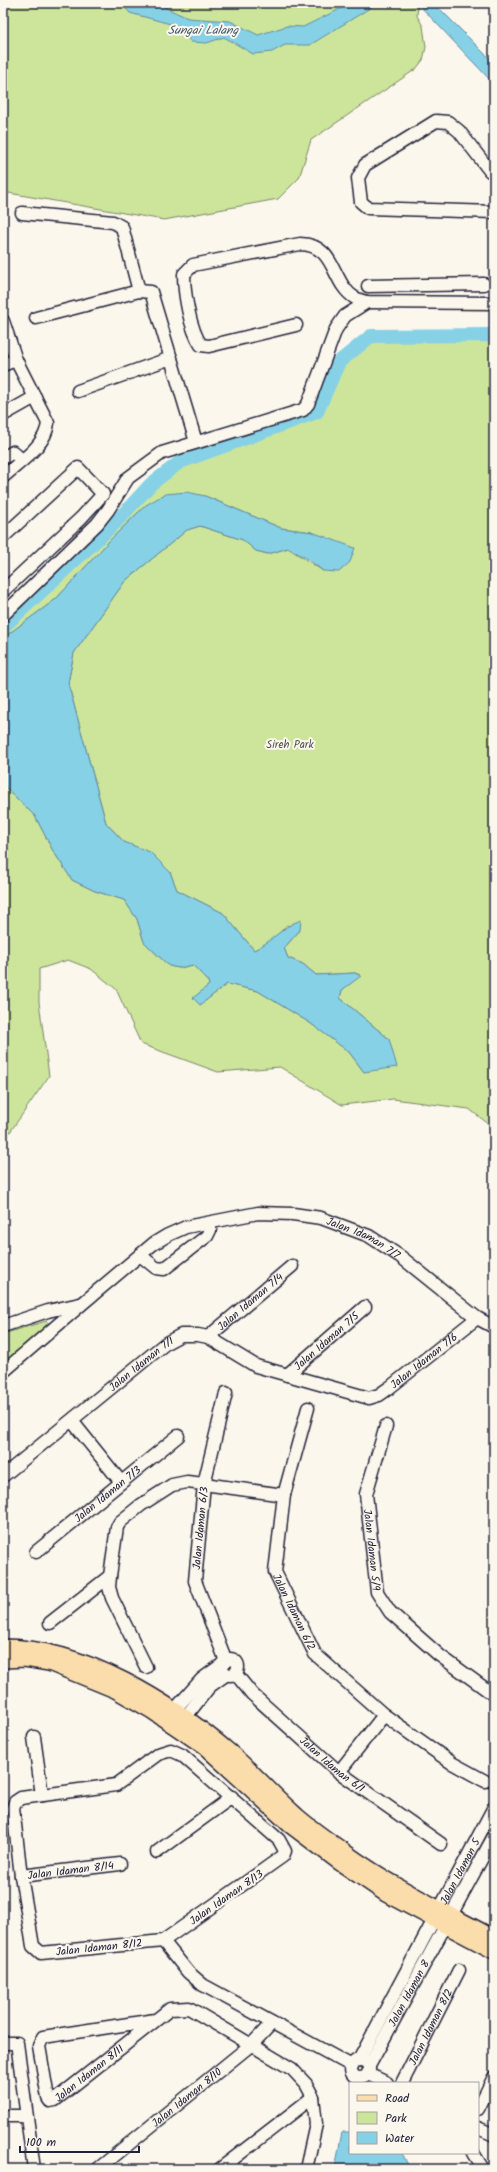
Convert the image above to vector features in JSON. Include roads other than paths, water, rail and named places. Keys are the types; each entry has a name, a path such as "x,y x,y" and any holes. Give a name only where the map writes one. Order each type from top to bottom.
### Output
{"main road":[{"path":"3,1647 26,1647 40,1650 85,1664 121,1680 175,1719 232,1754 298,1816 345,1852 393,1883 442,1918 494,1951"},
{"path":"3,1660 25,1659 49,1662 115,1690 175,1719"},
{"path":"442,1918 494,1938"}],"street":[{"path":"490,171 459,131 448,122 436,121 365,165 358,178 361,202 368,208 494,212"},
{"path":"22,213 112,222 122,227 139,291"},
{"path":"296,325 209,346 201,345 195,336 184,284 184,274 193,265 300,244 312,244 324,251 345,287 355,297 367,302 494,303"},
{"path":"368,286 484,284"},
{"path":"463,303 464,285"},
{"path":"397,286 398,302"},
{"path":"36,318 139,291 151,292 196,442"},
{"path":"3,615 91,530 108,510 128,478 138,468 162,453 303,410 308,404 336,329 345,316 367,302"},
{"path":"3,320 16,360 48,423 48,432 43,441 3,478"},
{"path":"78,391 171,358"},
{"path":"3,365 16,360"},
{"path":"3,415 35,397"},
{"path":"3,458 13,452 22,460"},
{"path":"3,537 78,468 103,494 81,518 7,588 22,596"},
{"path":"81,518 91,530"},
{"name":"Jalan Idaman 7/7","path":"3,1372 83,1303 168,1235 186,1227 240,1216 275,1212 321,1218 350,1227 369,1236 395,1253 476,1318 494,1327"},
{"path":"140,1256 156,1268 164,1269 207,1236 210,1230 210,1223"},
{"name":"Jalan Idaman 7/4","path":"208,1338 292,1266"},
{"name":"Jalan Idaman 7/7","path":"3,1326 48,1311 83,1303"},
{"name":"Jalan Idaman 7/5","path":"287,1375 365,1307"},
{"path":"48,1311 56,1326"},
{"name":"Jalan Idaman 7/6","path":"369,1398 384,1391 476,1318"},
{"name":"Jalan Idaman 7/1","path":"3,1476 176,1337 192,1334 208,1338 249,1363 369,1398"},
{"name":"Jalan Idaman 6/3","path":"226,1393 204,1484 195,1584 228,1668"},
{"name":"Jalan Idaman 6/2","path":"308,1408 284,1495 275,1572 315,1654 384,1715 452,1763 486,1781"},
{"path":"72,1421 122,1482"},
{"name":"Jalan Idaman 5/9","path":"386,1426 366,1494 377,1592 390,1612 438,1655 494,1695"},
{"name":"Jalan Idaman 7/3","path":"36,1552 178,1436"},
{"path":"146,1667 112,1598 109,1587 115,1535 120,1522 141,1505 172,1485 187,1482 284,1495"},
{"path":"50,1624 110,1576"},
{"path":"175,1719 202,1679 228,1668"},
{"name":"Jalan Idaman 6/1","path":"228,1668 252,1694 340,1772 441,1844"},
{"path":"340,1772 384,1715"},
{"path":"34,1737 42,1795"},
{"path":"21,1876 13,1808 15,1802 21,1798 116,1785 158,1754 171,1750 182,1755 232,1797 157,1852"},
{"name":"Jalan Idaman 8/13","path":"163,1941 279,1861 285,1851 279,1840 232,1797"},
{"name":"Jalan Idaman 5","path":"442,1918 494,1807"},
{"name":"Jalan Idaman 5","path":"442,1918 494,1836"},
{"name":"Jalan Idaman 8/14","path":"21,1876 120,1864"},
{"name":"Jalan Idaman 8/12","path":"21,1876 33,1946 41,1953 163,1941"},
{"name":"Jalan Idaman 8","path":"362,2066 442,1918"},
{"path":"163,1941 188,1972 203,1985 272,2023 362,2066 386,2082"},
{"name":"Jalan Idaman 8/2","path":"402,2082 458,1970"},
{"name":"Jalan Idaman 8/11","path":"155,2020 43,2037 39,2046 48,2098 50,2101 55,2100 170,2009 189,2008 252,2044"},
{"name":"Jalan Idaman 8/10","path":"98,2169 252,2044 272,2023"},
{"path":"3,2043 18,2042 26,2116 34,2169"},
{"path":"252,2044 292,2069 306,2084 313,2097 316,2124 306,2169"},
{"path":"479,2107 494,2077"},
{"path":"220,2169 313,2097"},
{"path":"3,2116 26,2116"},
{"path":"479,2128 494,2135"},
{"path":"474,2154 483,2169"}],"water":[{"name":"Sungai Lalang","path":"121,3 163,3 166,8 188,18 230,21 258,35 287,26 303,27 352,3 378,3 310,45 285,45 272,52 253,54 224,37 207,43 191,42 178,26 130,13"},
{"path":"384,3 434,3 494,63 494,84 420,6"},
{"path":"187,492 205,496 281,528 312,532 355,548 350,562 339,572 323,571 308,559 288,548 268,554 256,551 243,540 200,526 187,530 125,581 74,653 68,683 106,823 124,842 150,852 170,872 177,890 223,913 254,950 294,923 301,920 300,930 284,948 288,958 303,964 316,975 355,973 361,976 342,990 340,998 389,1039 397,1067 364,1072 349,1052 310,1023 258,991 227,984 200,1005 193,998 209,985 208,981 193,965 179,968 169,966 144,942 137,919 124,900 95,891 72,880 52,849 35,816 3,785 3,638 56,599 111,539 146,505 165,494"},
{"path":"342,2132 349,2132 349,2154 402,2154 410,2169 335,2169"}],"waterway":[{"path":"3,627 116,522 151,484 180,462 317,412 339,362 371,336 491,335 494,338"}],"park label":[{"name":"Sireh Park","path":"290,744"}]}
